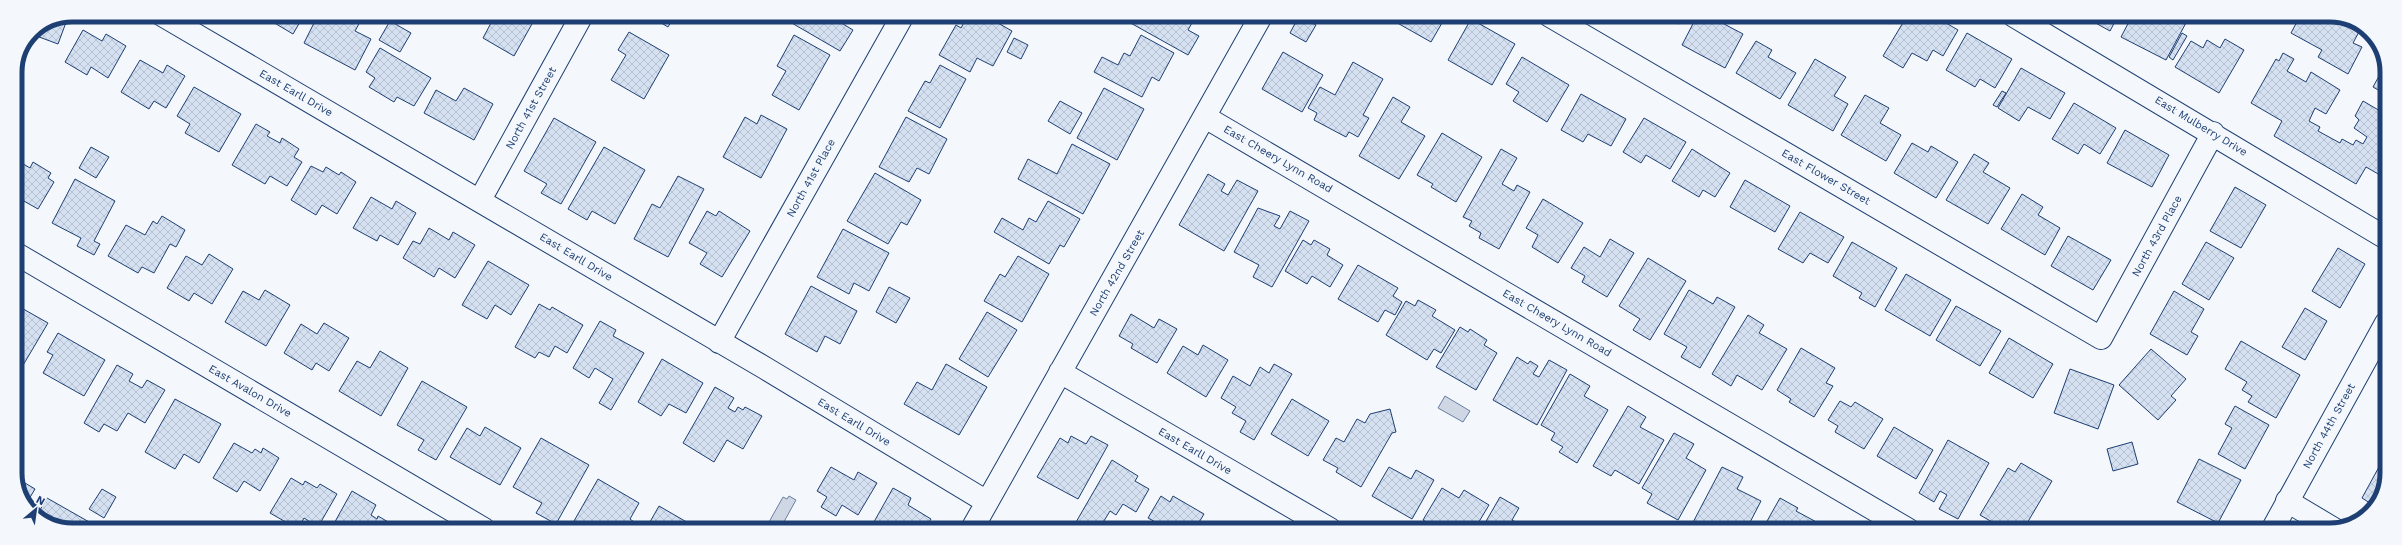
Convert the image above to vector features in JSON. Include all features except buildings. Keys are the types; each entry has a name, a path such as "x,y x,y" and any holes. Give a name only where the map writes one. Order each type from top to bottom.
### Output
{"street":[{"name":"East Earll Drive","path":"174,22 480,200 987,502"},
{"name":"North 41st Street","path":"480,200 578,22"},
{"name":"North 41st Place","path":"719,342 899,22"},
{"name":"North 42nd Street","path":"975,523 1258,22"},
{"name":"East Flower Street","path":"1560,22 2101,338"},
{"name":"East Mulberry Drive","path":"2024,22 2213,133 2380,234"},
{"name":"East Cheery Lynn Road","path":"1205,117 1898,523"},
{"name":"North 43rd Place","path":"2101,338 2213,133"},
{"name":"East Avalon Drive","path":"22,257 474,523"},
{"name":"North 44th Street","path":"2276,523 2380,334"},
{"name":"East Earll Drive","path":"1060,372 1318,523"},
{"path":"2287,501 2324,523"}],"shaded area":[{"path":"1445,396 1470,411 1463,422 1438,408"},
{"path":"789,496 796,500 783,523 769,522 783,497 787,499"}]}
